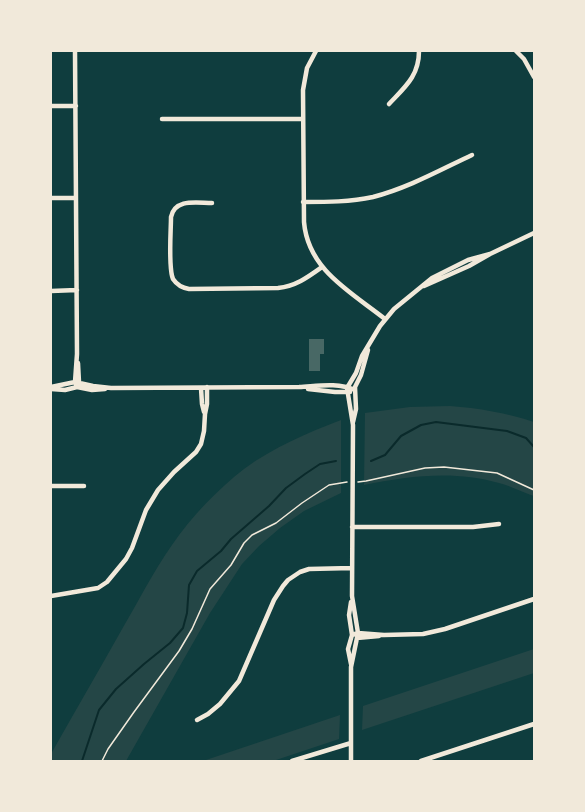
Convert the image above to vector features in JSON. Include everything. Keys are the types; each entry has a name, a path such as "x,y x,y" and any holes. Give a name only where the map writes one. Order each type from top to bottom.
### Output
{"street":[{"path":"75,51 77,383"},
{"path":"316,51 309,62 303,90 303,202 307,242 314,256 333,279 385,319"},
{"path":"389,104 412,78 418,64 419,51"},
{"path":"516,51 524,59 534,77"},
{"path":"51,106 76,106"},
{"path":"162,119 303,119"},
{"path":"303,202 347,201 386,193 472,155"},
{"path":"51,198 76,198"},
{"path":"212,203 185,202 176,206 172,211 171,270 179,285 189,289 278,288 301,282 322,267"},
{"path":"353,425 347,390 362,356 385,319 418,288 439,274 468,260 490,254 534,233"},
{"path":"51,291 77,290"},
{"path":"351,667 358,636 352,596 353,425 356,409 355,390 369,344"},
{"path":"51,388 77,383 111,388 299,387 327,392 355,390"},
{"path":"51,596 98,588 110,579 130,553 143,518 158,490 198,448 204,431 207,404 204,388"},
{"path":"51,486 84,486"},
{"path":"352,527 473,527 499,524"},
{"path":"197,720 220,704 239,681 274,600 288,580 309,569 352,568"},
{"path":"351,761 351,667 348,649 352,635 349,615 352,596"},
{"path":"352,635 414,635 439,630 534,599"},
{"path":"421,761 534,724"},
{"path":"292,761 351,743"}],"path":[{"path":"102,761 108,749 183,645 210,589 231,565 244,543 252,535 276,523 329,485 366,482 425,468 444,467 497,473 534,490"}],"shaded area":[{"path":"450,406 492,411 534,422 534,496 503,484 465,477 414,477 364,485 365,413 410,407"},
{"path":"341,420 341,493 304,511 280,528 242,564 210,613 126,761 51,761 51,754 152,576 196,514 224,486 255,461 291,441"},
{"path":"534,649 534,673 362,730 363,706"},
{"path":"340,715 339,739 273,761 203,761"}],"building":[{"path":"309,339 324,339 324,354 320,354 320,371 309,371"}],"waterway":[{"path":"371,461 385,455 401,436 421,425 436,422 507,431 526,438 534,447"},
{"path":"82,761 99,710 116,689 170,643 183,628 187,613 189,585 197,571 286,488 320,464 336,461"}]}
